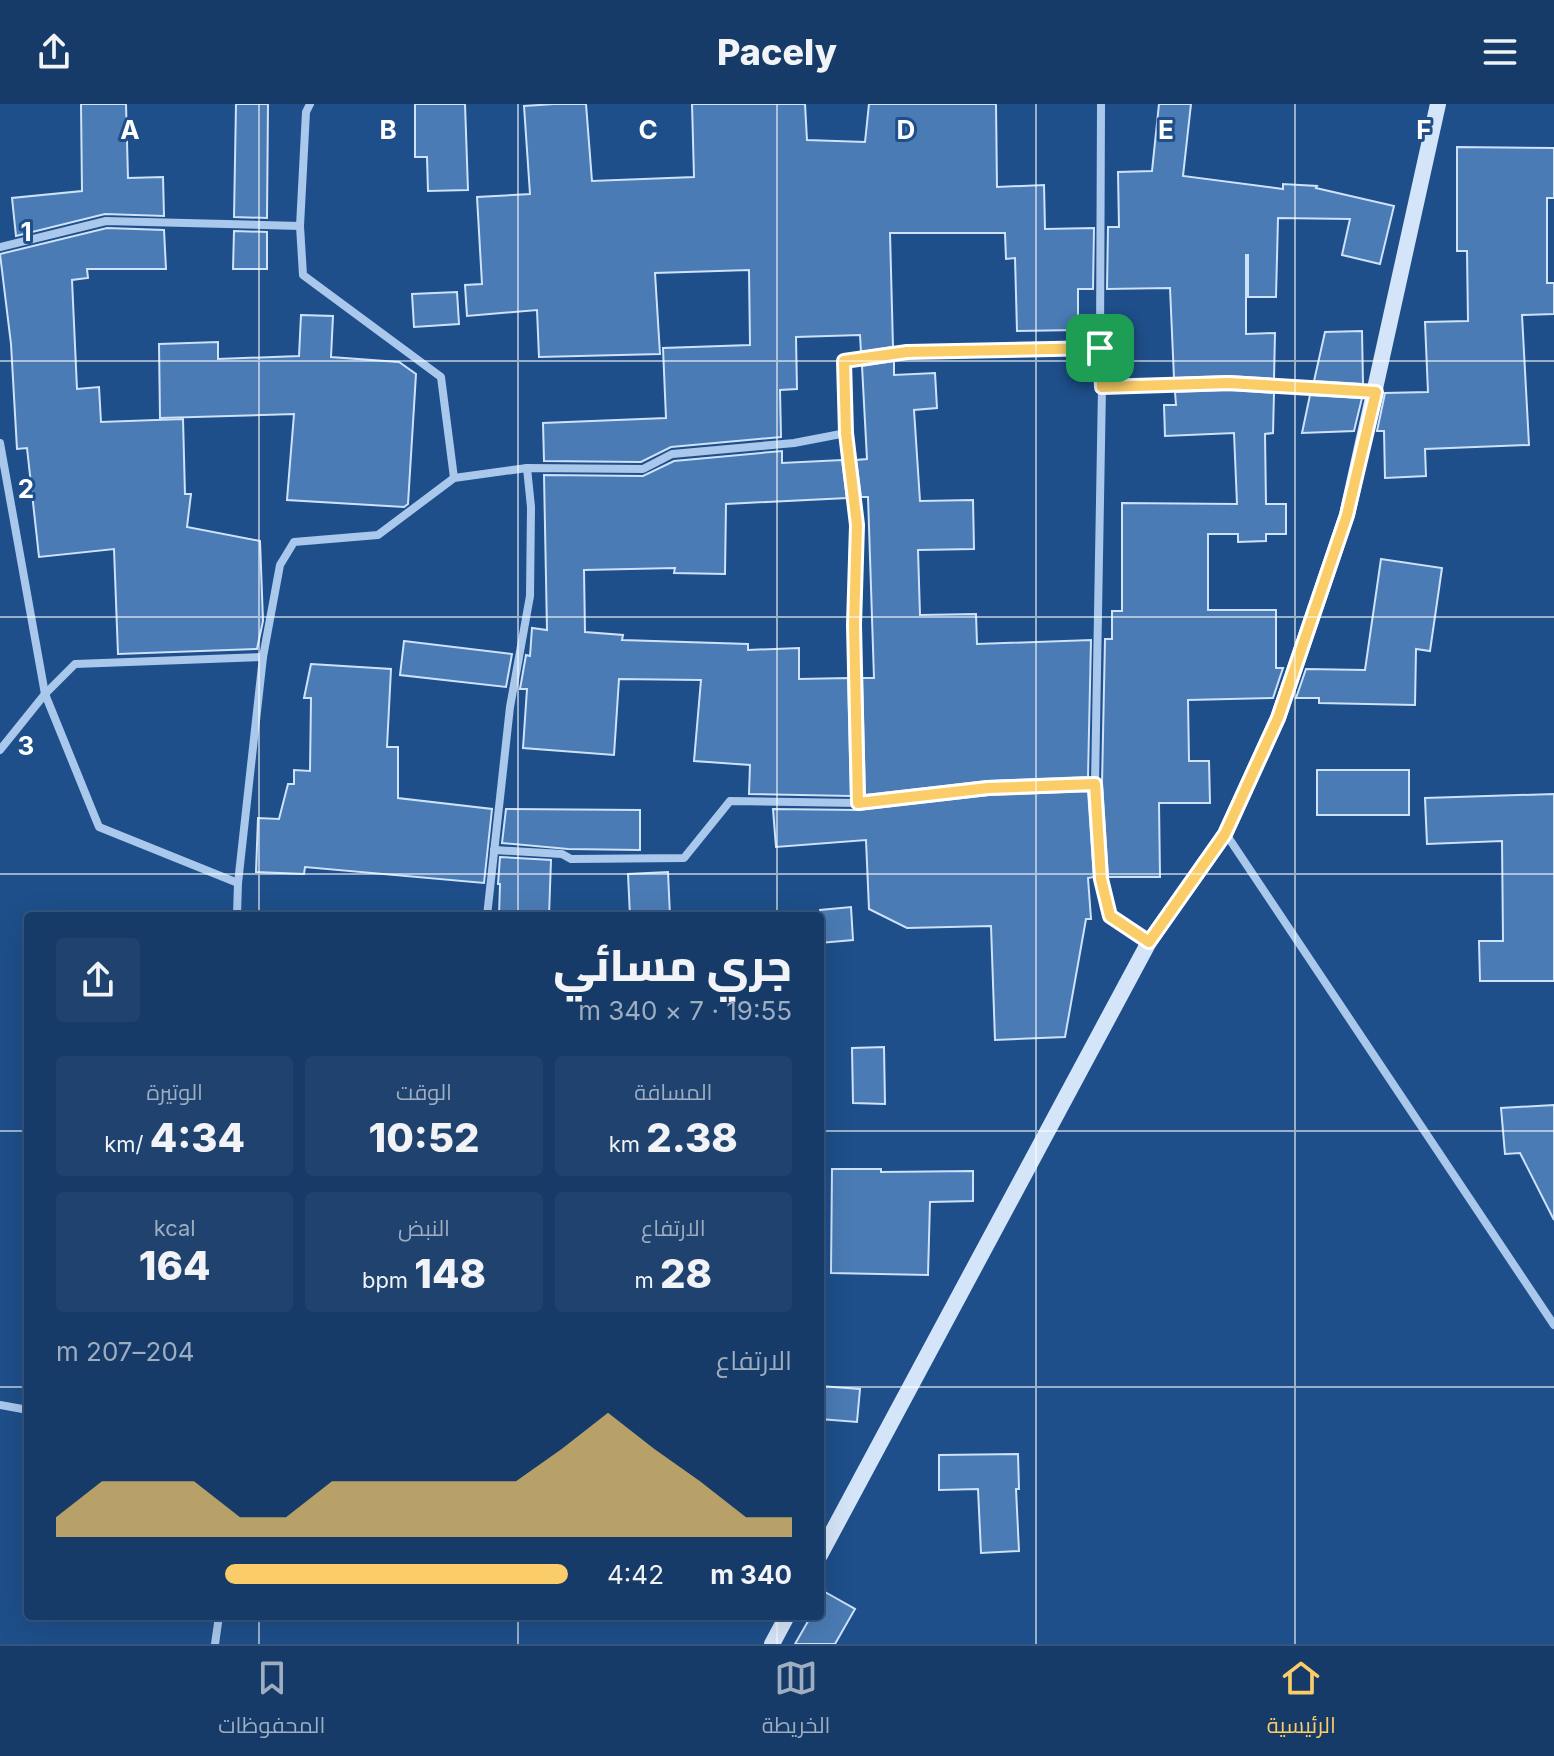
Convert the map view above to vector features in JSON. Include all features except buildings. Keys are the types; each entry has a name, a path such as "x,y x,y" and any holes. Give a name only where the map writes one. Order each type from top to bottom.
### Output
{"street":[{"path":"310,104 306,112 300,226 303,275 441,377 454,478"},
{"path":"1101,104 1102,387 1095,784 1101,879 1110,916 1149,942"},
{"path":"824,1548 1149,942 1225,834 1283,703 1347,515 1438,104"},
{"path":"0,247 106,221 300,226"},
{"path":"858,803 854,625 857,525 846,433 844,361 907,352 1100,348"},
{"path":"1102,387 1229,383 1376,392"},
{"path":"237,912 263,657 280,565 294,542 378,535 454,478 527,468 643,469 672,454 794,443 846,433"},
{"path":"0,443 45,694 99,827 238,883"},
{"path":"487,912 510,707 530,596 531,507 527,468"},
{"path":"0,750 45,694 75,664 263,657"},
{"path":"494,850 562,854 571,859 684,858 730,801 858,803 988,788 1095,784"},
{"path":"1225,834 1554,1325"},
{"path":"0,1405 24,1409"},
{"path":"215,1644 218,1620"},
{"path":"772,1644 785,1620"}],"route":[{"path":"1100,348 1102,387 1229,383 1376,392 1347,515 1278,718 1225,834 1149,942 1110,916 1101,879 1095,784 988,788 858,803 854,625 857,525 846,433 844,361 907,352 1100,348"}]}
